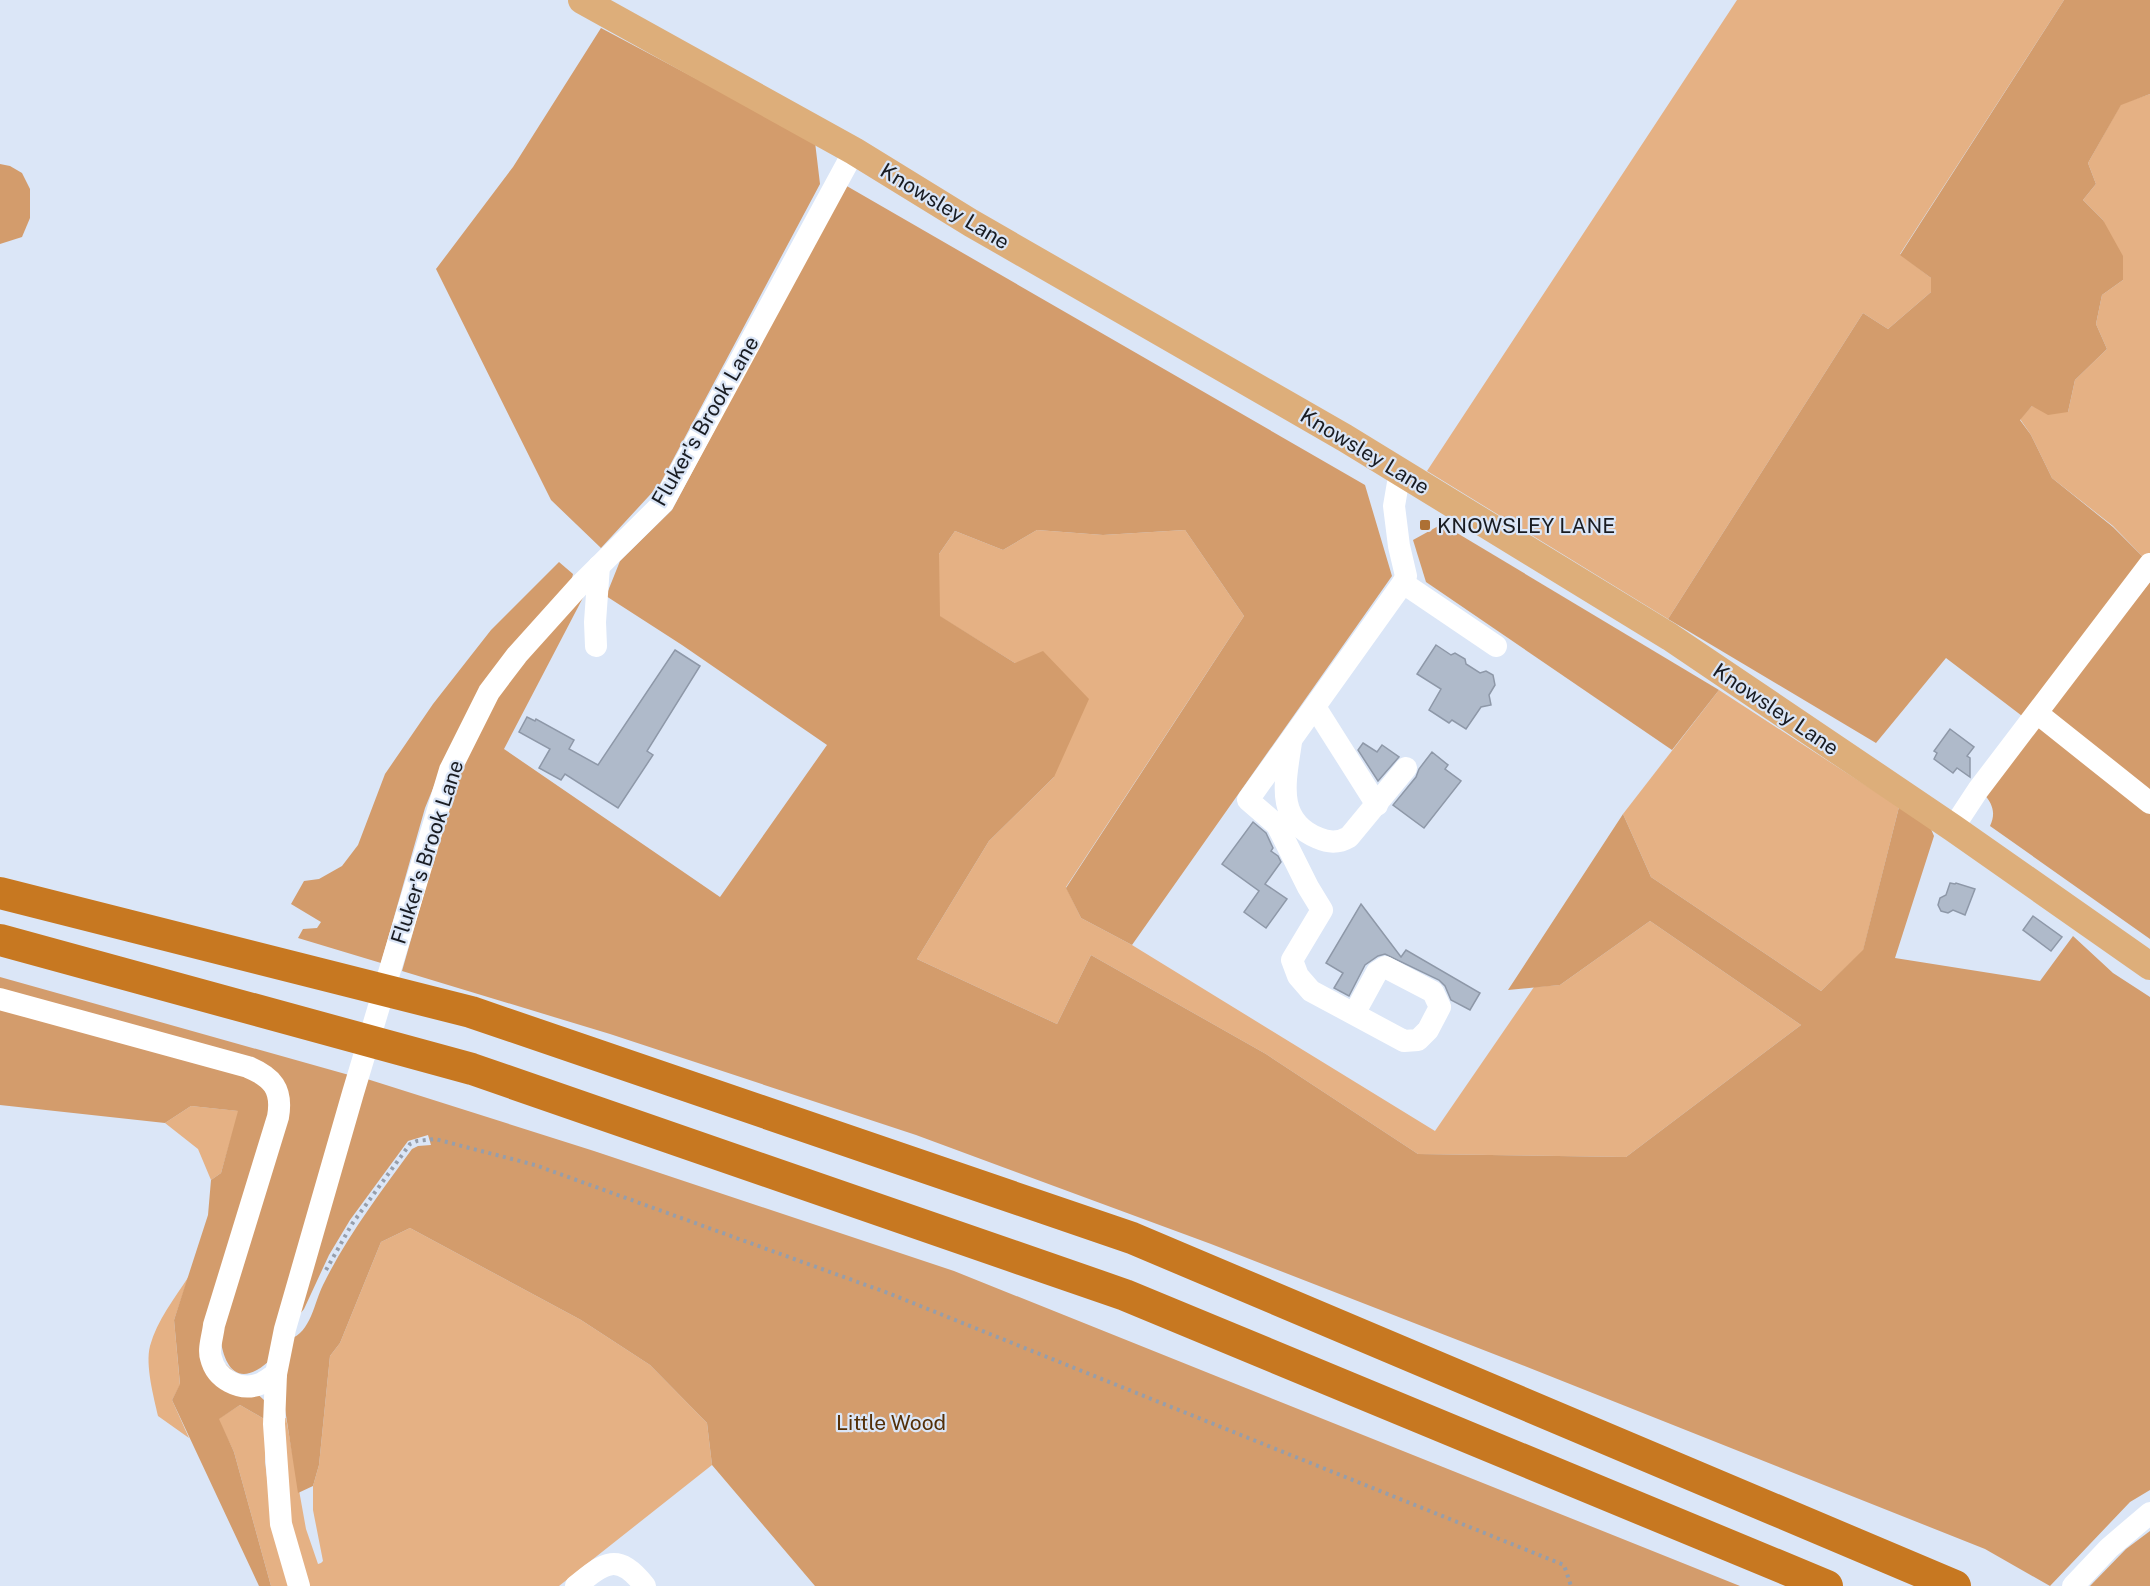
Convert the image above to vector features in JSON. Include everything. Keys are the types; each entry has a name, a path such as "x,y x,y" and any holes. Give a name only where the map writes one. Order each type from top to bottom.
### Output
{"highway":[{"path":"0,892 471,1012 1132,1238 1955,1586"},
{"path":"0,940 472,1069 1125,1295 1827,1586"}],"main road":[{"name":"Knowsley Lane","path":"582,0 854,151 971,223 1346,438 1670,637 1953,828 2150,966"}],"street":[{"name":"Fluker's Brook Lane","path":"299,1586 281,1524 274,1424 276,1374 285,1329 450,770 489,692 517,655 599,566 663,503 854,151"},
{"path":"1354,1014 1311,990 1298,976 1292,960 1322,910 1277,825 1248,800 1403,583 1406,576 1399,546 1394,506 1400,471"},
{"path":"1953,828 1978,790 2150,564"},
{"path":"596,646 595,622 599,566"},
{"path":"1403,583 1496,646"},
{"path":"1315,707 1377,805"},
{"path":"2037,713 2150,803"},
{"path":"1291,739 1285,801 1298,824 1306,832 1326,841 1342,841 1349,837 1406,768"},
{"path":"0,999 248,1067 263,1074 272,1082 281,1103 278,1117 214,1325 210,1357 216,1371 228,1382 243,1388 260,1384 276,1374"},
{"path":"2073,1586 2109,1548 2150,1513"},
{"path":"576,1586 604,1565 615,1564 631,1570 645,1586"}],"path":[{"path":"325,1273 352,1224 410,1144 435,1139 534,1165 900,1297 1564,1565 1571,1586"}],"shaded area":[{"path":"1737,0 2064,0 1900,254 1931,278 1931,292 1888,329 1863,313 1668,619 1427,471"},
{"path":"2150,94 2150,557 2143,557 2113,526 2052,478 2031,435 2020,419 2032,406 2068,412 2075,380 2107,349 2096,324 2102,295 2123,280 2103,220 2083,200 2096,184 2088,163 2121,104"},
{"path":"1037,530 1103,535 1185,530 1244,616 1066,887 1081,918 1132,945 1435,1131 1534,987 1560,985 1650,921 1801,1025 1626,1157 1418,1154 1266,1054 1091,955 1057,1024 917,959 989,841 1054,777 1015,663 939,616 939,554 955,531 1003,550"},
{"path":"1719,690 1899,807 1863,951 1821,991 1651,877 1623,814"},
{"path":"191,1106 239,1111 221,1173 211,1180 198,1149 165,1123"},
{"path":"410,1228 581,1320 650,1365 707,1423 712,1465 559,1586 306,1586 293,1541 281,1419 286,1418 306,1529 318,1564 323,1561 313,1510 313,1486 319,1465 330,1356 340,1343 381,1242"},
{"path":"189,1276 174,1320 180,1385 172,1400 189,1438 158,1416 151,1381 149,1354 157,1327"},
{"path":"240,1405 266,1420 265,1462 273,1523 290,1586 271,1586 234,1452 218,1419"}],"green space":[{"path":"2064,0 2150,0 2150,94 2121,105 2088,163 2096,184 2083,200 2103,220 2123,256 2123,280 2102,295 2096,324 2107,349 2075,380 2068,412 2048,415 2032,406 2020,420 2031,435 2052,478 2113,527 2143,557 2026,719 1946,658 1876,743 1668,619 1863,313 1888,329 1931,292 1931,278 1900,255"},
{"path":"601,28 815,142 820,184 660,484 601,548 551,500 436,269 513,167"},
{"path":"0,164 10,166 22,173 30,189 30,218 22,237 0,244"},
{"path":"845,185 1365,485 1392,576 1132,945 1081,918 1066,888 1244,616 1185,530 1103,535 1037,530 1003,550 955,531 939,554 940,616 1015,663 1043,651 1089,699 1054,777 989,841 917,959 1057,1024 1091,955 1266,1054 1418,1154 1626,1157 1801,1025 1650,921 1560,985 1508,990 1623,814 1651,877 1821,991 1863,950 1899,807 1931,829 1934,836 1895,958 2040,981 2073,936 2113,973 2150,997 2150,1490 2130,1502 2050,1586 1985,1549 1211,1244 916,1135 610,1034 402,971 459,771 504,683 587,590 504,749 720,897 827,745 682,645 606,596 620,561 672,510"},
{"path":"1442,524 1719,690 1672,750 1426,582 1413,540"},
{"path":"559,562 573,574 571,583 443,764 425,808 381,963 298,938 303,929 317,928 321,922 291,904 304,881 319,879 342,866 358,845 385,774 433,704 491,630"},
{"path":"2150,582 2150,939 1990,826 1993,809 1983,793"},
{"path":"0,977 349,1075 268,1362 248,1373 241,1374 234,1371 225,1357 220,1336 275,1095 205,1345 265,1401 266,1420 240,1405 219,1419 234,1452 271,1586 259,1586 172,1400 180,1384 174,1320 208,1215 211,1180 221,1173 238,1111 191,1106 165,1123 0,1105"},
{"name":"Little Wood","path":"367,1079 594,1151 954,1271 1740,1586 815,1586 712,1465 707,1423 650,1365 581,1320 410,1228 381,1242 340,1343 330,1356 319,1465 313,1486 298,1493 283,1396 290,1339 303,1330 307,1324 332,1267 388,1182 412,1149 431,1145 428,1135 408,1141 350,1220 329,1255 299,1315"},
{"path":"2150,1531 2150,1586 2090,1586 2126,1549"}],"building":[{"path":"1436,645 1451,655 1455,653 1465,659 1466,664 1480,673 1486,671 1493,675 1495,685 1489,695 1491,705 1481,707 1466,729 1452,720 1449,723 1429,710 1441,689 1417,674"},
{"path":"675,650 700,666 647,751 653,755 618,808 565,774 561,780 539,768 550,749 519,732 527,717 535,721 536,719 574,740 569,749 598,765"},
{"path":"1950,729 1974,747 1967,756 1970,758 1970,777 1957,768 1953,773 1934,759 1937,753 1934,751"},
{"path":"1363,743 1377,752 1382,745 1399,757 1378,781 1358,750"},
{"path":"1432,752 1448,765 1445,769 1461,781 1424,828 1393,805 1416,777"},
{"path":"1253,822 1266,833 1273,848 1271,851 1278,856 1281,862 1265,884 1287,899 1266,928 1244,912 1259,891 1222,864"},
{"path":"1950,883 1975,889 1965,915 1953,910 1948,913 1941,911 1938,905 1940,898 1946,895"},
{"path":"1361,904 1401,957 1406,950 1480,993 1470,1010 1451,1000 1445,986 1439,980 1385,954 1365,965 1349,996 1334,988 1343,973 1326,963"},
{"path":"2033,916 2062,937 2051,951 2023,930"}],"place":[{"name":"KNOWSLEY LANE","path":"1425,525"}]}
